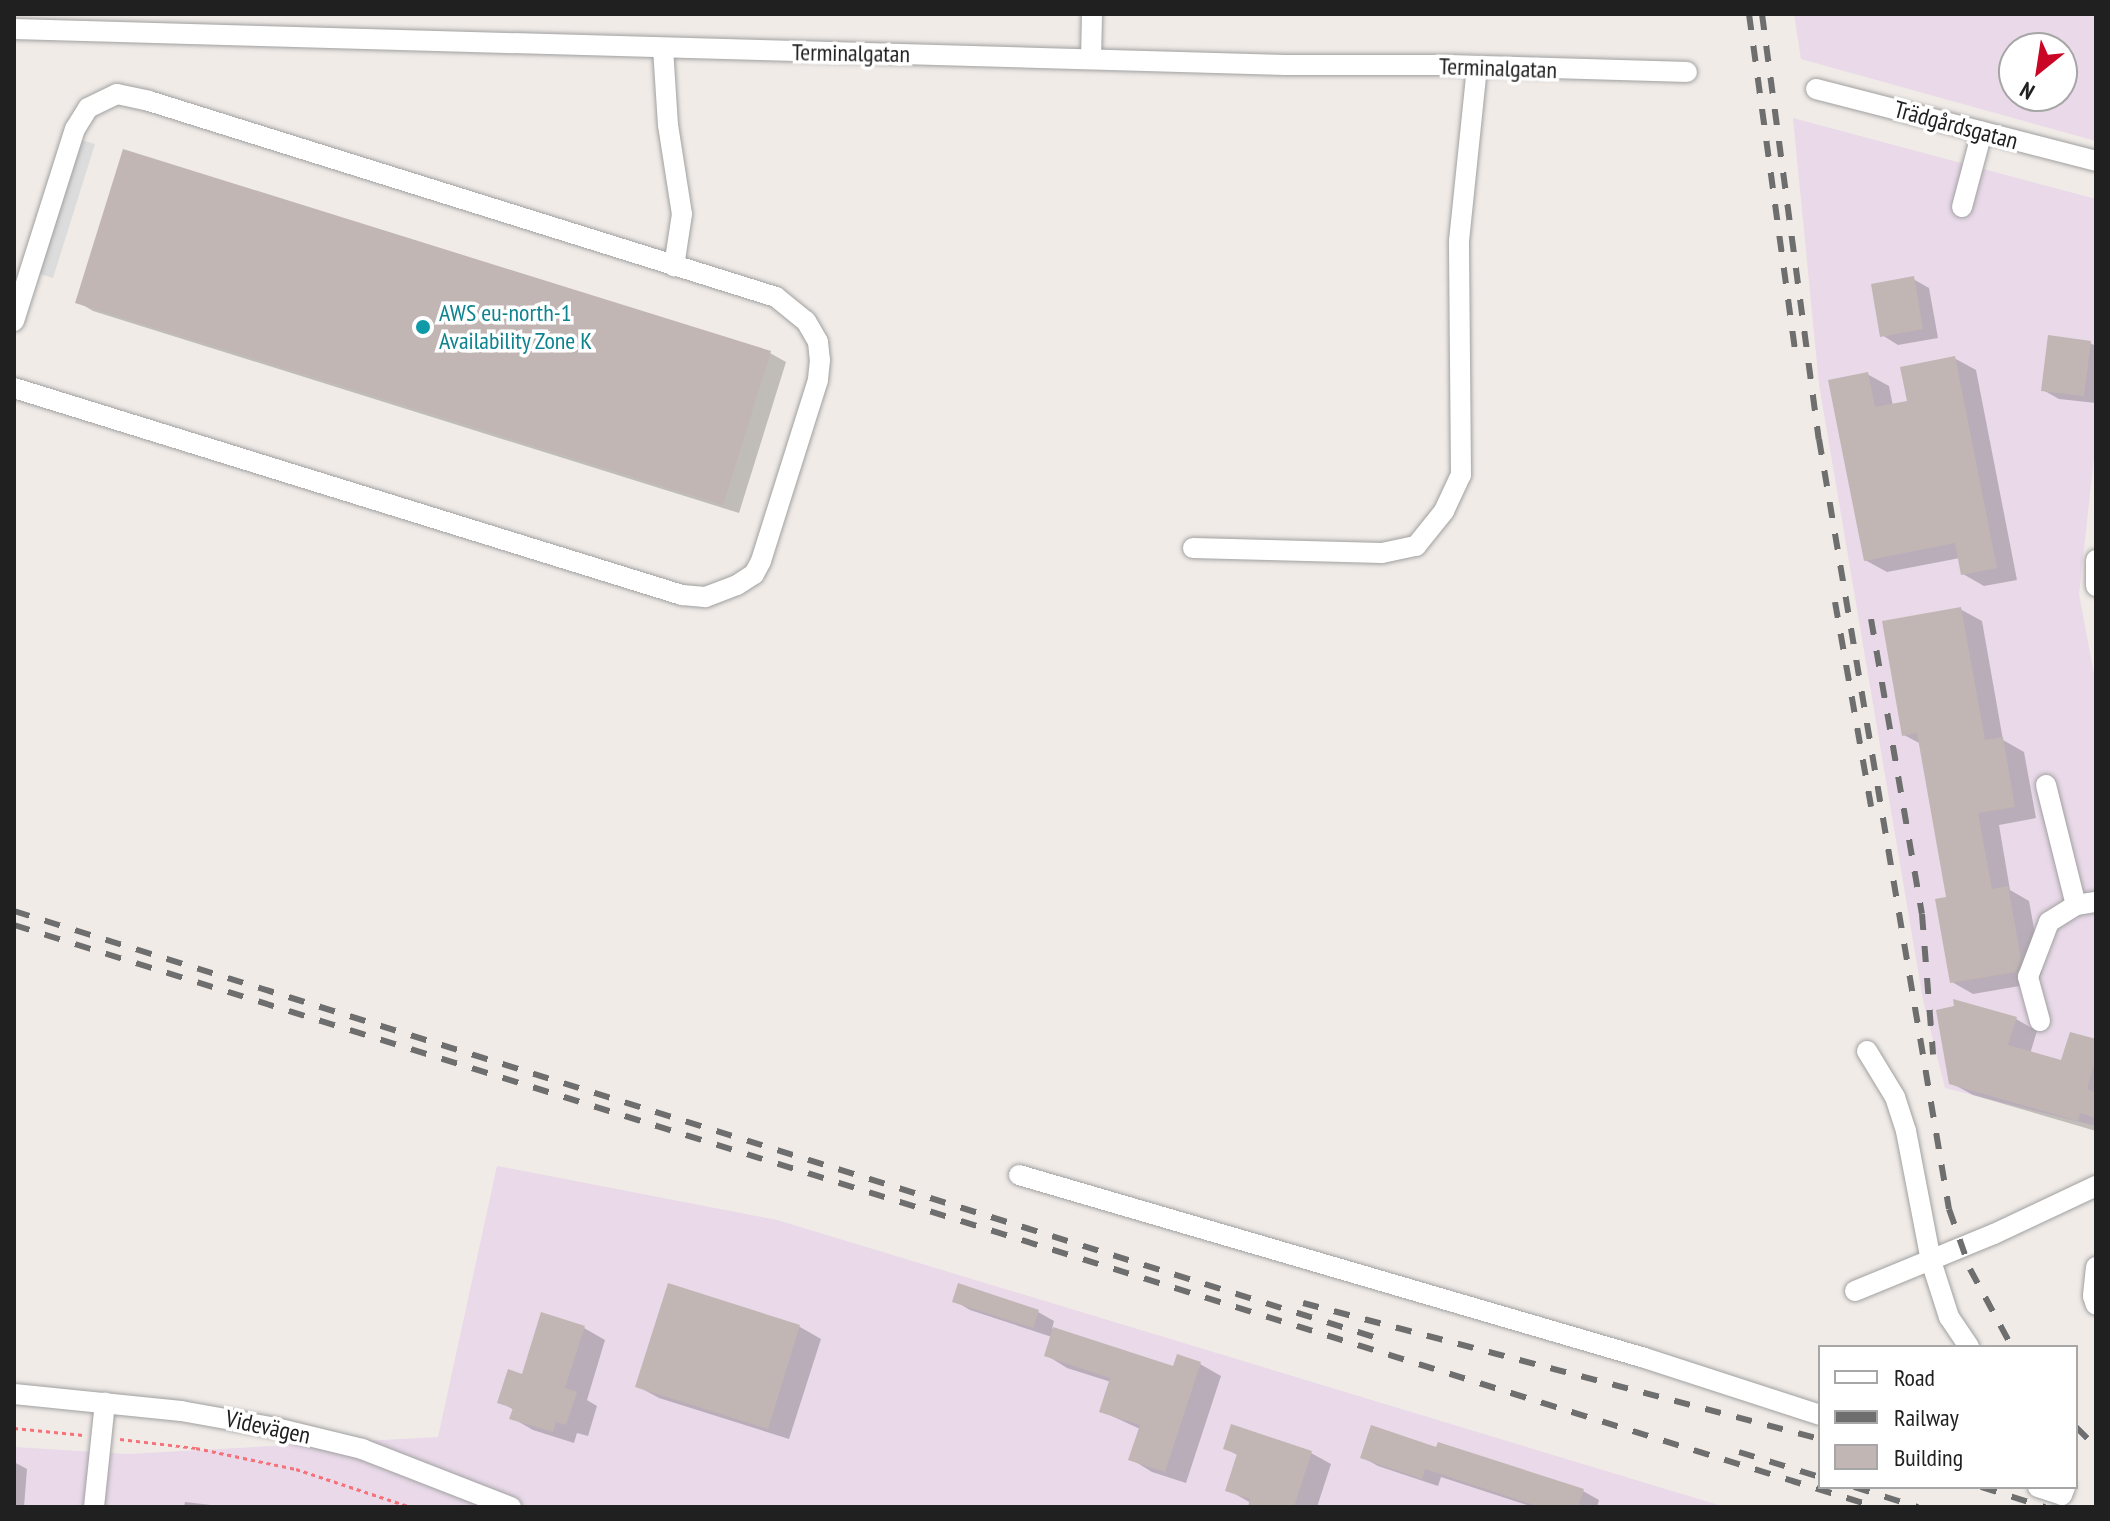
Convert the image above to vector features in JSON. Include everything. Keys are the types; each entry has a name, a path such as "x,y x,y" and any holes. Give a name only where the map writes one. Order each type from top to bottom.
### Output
{"street":[{"path":"1091,59 1092,14"},
{"name":"Terminalgatan","path":"14,29 1687,72"},
{"path":"663,48 668,125 682,214 674,266"},
{"path":"1193,548 1382,553 1416,546 1444,511 1461,475 1459,241 1477,66"},
{"name":"Trädgårdsgatan","path":"1816,89 2096,161"},
{"path":"14,321 75,129 88,108 117,94 776,297 806,321 818,342 820,360 818,380 761,561 754,574 737,585 705,597 667,590 14,388"},
{"path":"1962,207 1982,132"},
{"path":"2096,560 2096,586"},
{"path":"2040,1021 2028,977 2049,922 2086,904 2046,785"},
{"path":"1867,1051 1895,1097 1906,1131 1931,1261 1949,1317 1968,1345"},
{"path":"1019,1175 1645,1358 1818,1414"},
{"path":"1855,1291 1931,1261 2096,1186"},
{"path":"2096,1267 2093,1296 2096,1305"},
{"name":"Videvägen","path":"14,1394 234,1418 362,1449 511,1507"},
{"path":"94,1507 105,1403"},
{"path":"2044,1489 2062,1495 2064,1489"}],"path":[{"path":"14,1428 196,1448 296,1469 411,1507"}],"shaded area":[{"path":"1794,14 2096,14 2096,141 1801,59"},
{"path":"1793,118 2096,199 2096,439 2079,594 2096,685 2096,1126 1945,1088 1923,1000 1819,384"},
{"path":"81,140 95,144 53,278 40,274"},
{"path":"497,1166 777,1220 1725,1507 14,1507 14,1447 128,1454 438,1437"}],"building":[{"name":"AWS eu-north-1 Availability Zone K","path":"123,149 771,351 723,505 75,303"},
{"path":"1914,276 1923,329 1880,337 1871,284"},
{"path":"2048,335 2091,341 2084,396 2041,391"},
{"path":"1955,356 1997,568 1961,575 1955,543 1864,561 1828,380 1868,372 1875,407 1907,401 1900,367"},
{"path":"1961,607 1985,740 2003,737 2015,807 1978,813 1992,889 2008,886 2021,959 2016,972 1950,983 1935,899 1946,897 1917,733 1902,736 1882,621"},
{"path":"1953,999 2017,1017 2008,1045 2061,1060 2070,1032 2096,1039 2096,1057 2087,1089 2096,1092 2096,1118 2080,1113 2078,1121 1949,1084 1936,1010 1954,1006"},
{"path":"668,1283 800,1325 768,1429 635,1387"},
{"path":"958,1283 1039,1310 1033,1328 952,1302"},
{"path":"541,1312 585,1326 565,1388 577,1392 566,1425 556,1422 553,1432 509,1419 513,1408 497,1403 508,1369 522,1374"},
{"path":"1053,1327 1173,1366 1177,1354 1201,1362 1165,1472 1128,1460 1140,1425 1099,1412 1110,1378 1044,1356"},
{"path":"1231,1424 1312,1451 1294,1507 1248,1507 1250,1499 1225,1491 1237,1454 1223,1449"},
{"path":"1371,1425 1436,1447 1438,1442 1584,1489 1578,1507 1540,1507 1425,1469 1422,1479 1360,1458"}],"railway":[{"path":"1749,14 1796,357"},
{"path":"1762,14 1819,439 1949,1209 1970,1269 2011,1345"},
{"path":"1835,602 1871,807"},
{"path":"1871,619 1922,914 1933,1055"},
{"path":"14,911 1377,1338"},
{"path":"14,925 1818,1489"},
{"path":"1303,1303 1818,1438"},
{"path":"2078,1429 2096,1447"},
{"path":"1739,1452 1818,1476"},
{"path":"1818,1489 1876,1507"},
{"path":"1860,1489 1918,1507"},
{"path":"1987,1489 2045,1507"}],"place":[{"name":"AWS eu-north-1 Availability Zone K","path":"423,327"}]}
